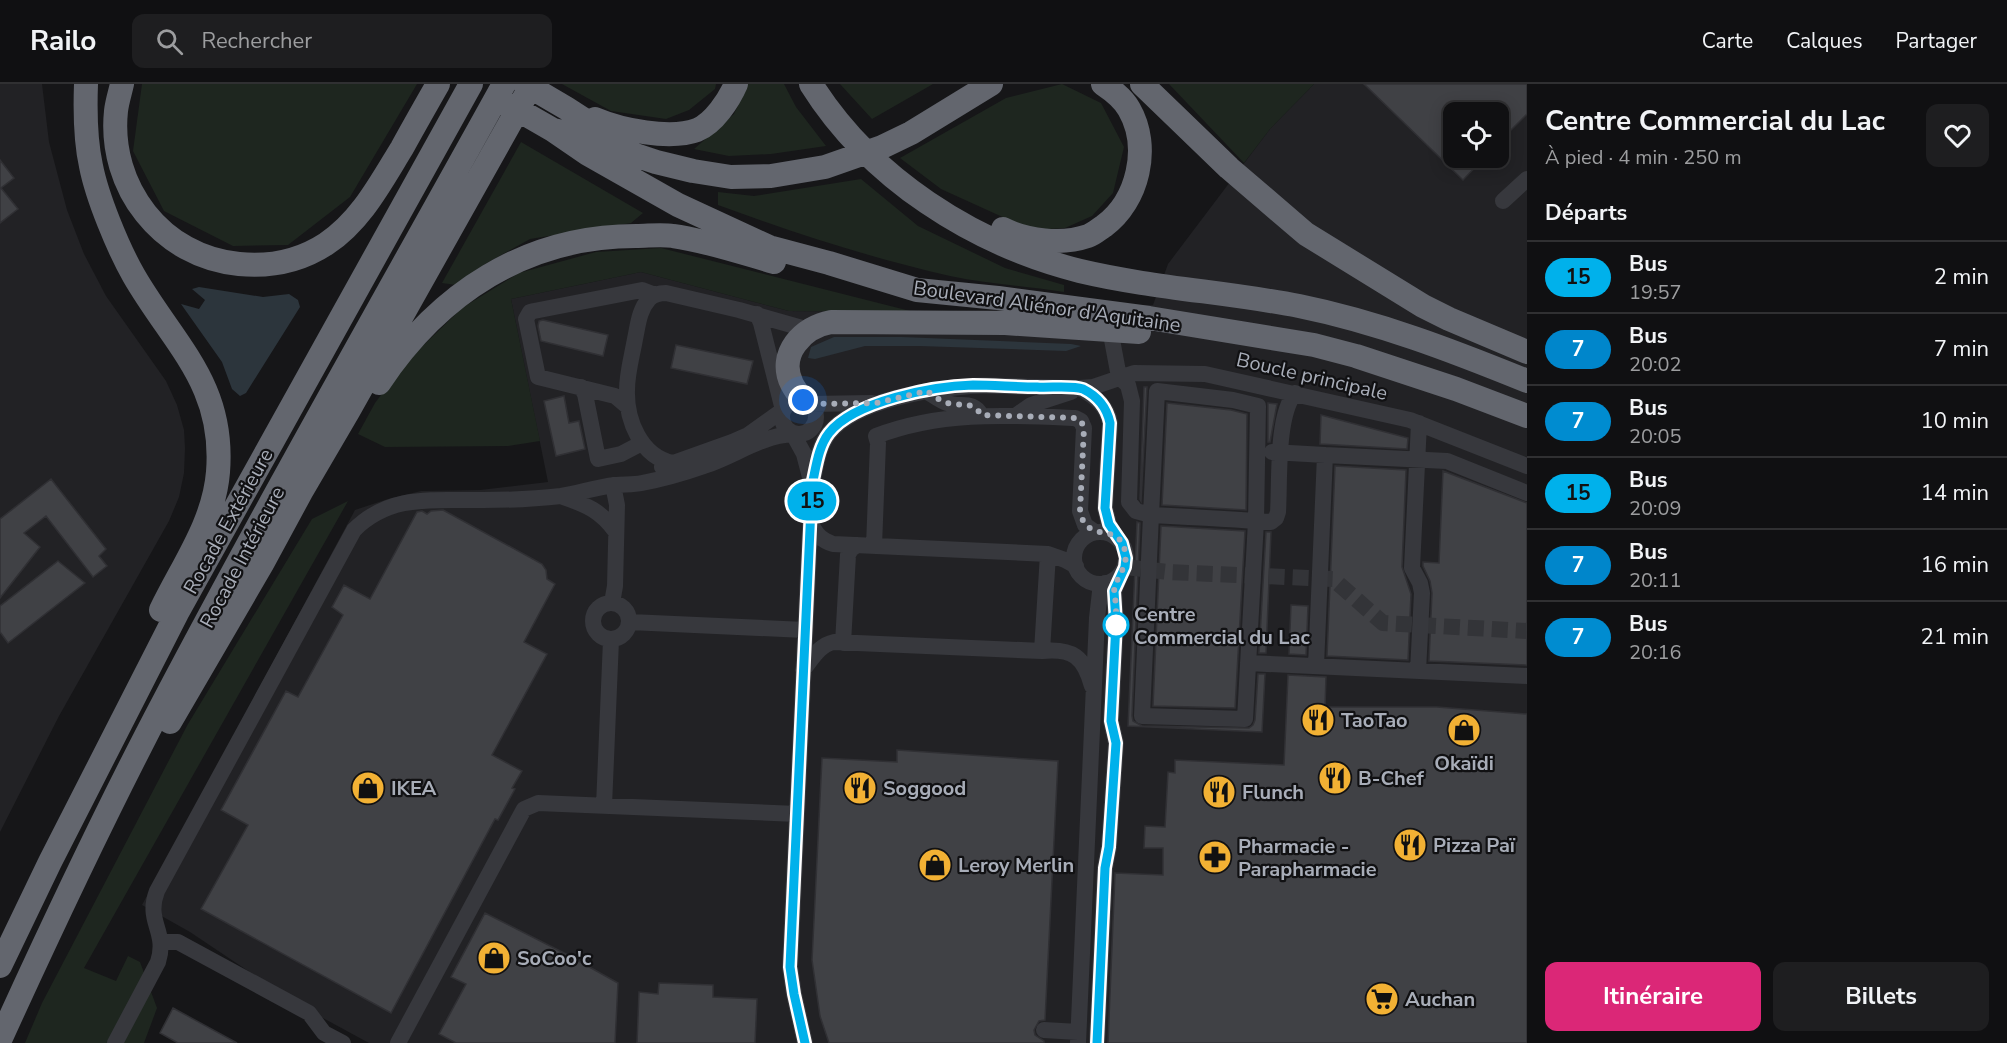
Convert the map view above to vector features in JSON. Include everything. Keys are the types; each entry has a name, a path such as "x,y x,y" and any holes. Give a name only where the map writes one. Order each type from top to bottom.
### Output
{"highway":[{"path":"50,862 127,683 205,521 213,499 218,473 215,422 209,397 196,367 134,275 99,194 90,155 85,107 86,84"},
{"path":"122,84 116,110 116,136 123,170 140,205 157,228 194,252 227,263 253,265 278,263 304,256 327,243 346,227 379,186 438,84"},
{"path":"472,84 554,130 596,139 656,162 731,177 771,176 882,147 967,84"},
{"name":"Rocade Extérieure","path":"0,966 50,862 177,613 472,84"},
{"name":"Rocade Intérieure","path":"0,1040 75,878 163,703 328,398 504,84"},
{"path":"525,84 600,130 658,151 694,159 741,164 821,162"},
{"path":"75,878 176,712 262,564 532,84"},
{"path":"567,108 621,127 658,135 687,132 698,130 722,110 736,84"},
{"path":"811,84 843,128 901,185 960,223 1010,248 1080,271 1298,306 1364,321 1527,381"},
{"path":"907,128 991,84"},
{"path":"901,185 964,210 1013,234 1041,240 1066,241 1090,235 1115,217 1130,194 1140,161 1139,136 1129,109 1103,84"},
{"path":"1133,84 1164,107"},
{"path":"1142,84 1228,168 1306,234 1449,320 1527,352"},
{"name":"Boulevard Aliénor d'Aquitaine","path":"554,130 588,154 678,205 769,247 917,290 1149,318 1314,345 1356,356 1456,389 1527,416"},
{"path":"262,564 309,496 381,380 416,334 458,296 502,268 545,248 592,238 672,236 823,276 917,290"},
{"path":"799,405 788,368 789,355 796,341 818,324 831,322 1005,323 1149,332 1217,329"}],"street":[{"path":"1503,201 1527,179"},
{"path":"628,407 615,396 538,377 526,319 530,312 642,290 655,295"},
{"path":"673,463 653,456 642,443 628,407 627,380 641,312 648,300 655,295 666,293 757,314 809,330"},
{"path":"614,485 640,484 672,476 705,466 766,439 779,435 805,433 814,426 816,414 799,405 757,314"},
{"path":"1110,330 1119,376 1128,384 1132,401 1129,502 1136,511 1151,515 1271,522 1276,518 1278,512 1282,429 1287,405 1295,393"},
{"name":"Boucle principale","path":"1080,388 1100,385 1119,376 1134,373 1205,374 1410,420 1527,466"},
{"path":"116,1043 158,962 162,942 152,910 157,891 354,530 366,518 379,511 420,500 484,500 560,496 614,485 732,442 799,405 876,403 927,391 972,385 1080,388 1099,401 1108,413 1110,423 1105,508 1109,524 1116,537"},
{"path":"581,387 585,394 598,459 621,454 642,443"},
{"path":"1016,415 1031,405 1080,388"},
{"path":"927,391 946,403 970,404 978,408 981,415"},
{"path":"1157,391 1233,400 1258,406 1256,520 1245,719 1142,716 1151,515 1157,391"},
{"path":"805,1043 790,967 812,485 818,457 829,434 840,422 876,403"},
{"path":"799,405 782,422 784,427 794,434 804,454 812,485"},
{"path":"865,545 878,442 876,436 930,420 981,415 1075,418 1081,421 1084,428 1080,511 1085,525 1095,532"},
{"path":"1418,671 1422,593 1420,583 1412,568 1419,423"},
{"path":"1257,451 1447,461 1527,493"},
{"path":"1316,666 1325,455"},
{"path":"612,603 615,586 617,505 614,485"},
{"path":"560,496 583,504 601,514 616,532"},
{"path":"811,524 816,535 833,544 1048,554 1076,566 1084,578 1090,582 1105,583 1116,578 1125,567 1125,551 1122,543 1110,533 1095,532 1087,535 1076,549 1076,566"},
{"path":"843,643 848,555 865,545"},
{"path":"1042,651 1048,554"},
{"path":"1096,1043 1105,868 1109,847 1116,760 1116,743 1111,721 1116,623 1114,591 1121,573"},
{"path":"1055,1035 1078,1037 1100,592 1105,583"},
{"path":"612,603 627,611 630,622 622,637 611,640 600,636 593,627 585,622 601,606 612,603"},
{"path":"630,622 806,630"},
{"path":"604,806 611,640"},
{"path":"803,670 816,653 827,644 1065,652 1075,655 1083,663 1089,674 1095,696"},
{"path":"1248,663 1527,676"},
{"path":"402,1036 524,809 538,803 797,814"},
{"path":"162,942 178,942 309,1013 324,1033 343,1043"}],"shaded area":[{"path":"0,84 42,84 49,142 67,210 84,254 106,296 166,381 177,405 184,430 185,448 184,473 179,497 169,521 59,716 0,832"},
{"path":"142,84 417,84 350,197 288,245 233,246 164,211 133,151"},
{"path":"562,84 716,84 715,89 689,110 666,119 611,111"},
{"path":"748,84 784,84 796,107 826,146 771,154 729,156 694,149 734,114"},
{"path":"840,84 933,84 872,119"},
{"path":"1062,84 1101,103 1124,147 1113,193 1092,216 1065,228 1031,230 941,189 900,158 1006,98"},
{"path":"1169,84 1314,84 1270,129 1244,163"},
{"path":"1314,84 1527,84 1527,1043 369,1043 299,1005 190,932 142,905 355,510 421,491 480,490 548,482 511,299 641,272 789,311 914,312 1153,305 1168,264 1270,129"},
{"path":"521,142 643,213 631,223 530,239 485,264 456,285 442,283"},
{"path":"861,179 918,226 1005,268 1064,285 1064,292 978,281 920,269 833,244 718,205 718,192 754,196"},
{"path":"661,248 914,312 789,311 641,272 511,299 540,441 508,446 385,447 358,434 375,403 405,363 462,308 519,273 596,252"},
{"path":"199,287 263,297 289,294 298,300 300,307 246,393 240,396 232,389 222,362 181,304 199,309 205,300 192,289"},
{"path":"834,337 902,337 1081,346 1066,351 865,346 815,359 808,358 811,347"},
{"path":"348,501 84,968 116,981 128,956 140,962 157,1008 144,1043 25,1043 42,1003 188,724 312,519"}],"building":[{"path":"1364,84 1527,84 1527,114 1509,132 1509,102 1443,102 1443,161"},
{"path":"0,160 14,178 1,188 18,209 0,223"},
{"path":"1451,168 1474,168 1463,180"},
{"path":"539,321 608,335 603,356 541,341 538,326"},
{"path":"676,345 753,361 747,384 671,368"},
{"path":"1144,387 1147,387 1141,501 1140,499"},
{"path":"564,396 569,423 579,421 585,449 556,456 544,401"},
{"path":"1167,403 1247,414 1246,510 1162,505"},
{"path":"1268,403 1277,404 1270,442 1268,442"},
{"path":"1321,415 1408,438 1407,449 1320,444"},
{"path":"1335,466 1406,470 1402,567 1411,594 1408,660 1327,656"},
{"path":"1443,471 1527,503 1527,665 1429,661 1432,593 1423,562 1439,563"},
{"path":"51,479 106,549 99,556 107,566 93,577 46,516 24,533 40,547 0,598 0,519"},
{"name":"IKEA","path":"443,510 542,564 546,570 547,579 555,584 524,642 547,654 492,755 522,771 512,788 515,789 498,820 495,819 391,1013 201,909 248,825 221,810 286,691 298,697 343,615 332,607 344,585 370,599 417,512 422,511 427,514 431,511"},
{"path":"1137,522 1140,523 1133,721 1142,726 1249,728 1255,720 1258,674 1265,674 1262,732 1128,726"},
{"path":"1161,526 1245,531 1235,708 1153,706"},
{"path":"1266,532 1271,532 1266,653 1259,653"},
{"path":"58,561 85,583 8,643 0,632 0,606"},
{"path":"1291,605 1308,606 1306,655 1289,654"},
{"path":"1288,675 1326,677 1325,707 1437,707 1527,714 1527,1043 1108,1043 1115,873 1163,875 1163,848 1144,848 1145,826 1165,827 1168,772 1175,773 1175,760 1284,765"},
{"name":"Leroy Merlin","path":"897,750 1058,761 1045,1020 1039,1021 1034,1030 1035,1035 1044,1043 829,1043 820,1016 812,960 822,758 897,762"},
{"path":"485,913 618,983 615,1043 456,1043 439,1034 466,984 451,977"},
{"path":"659,983 713,985 713,997 757,999 755,1043 637,1043 639,992 658,994"},
{"path":"173,1008 237,1043 178,1043 160,1033"}],"tunnel":[{"path":"1125,567 1168,572 1333,579 1383,623 1527,631"}],"bus line":[{"name":"15","path":"805,1043 790,967 812,485 818,457 829,434 840,422 876,403 927,391 972,385 1080,388 1104,406 1110,423 1105,508 1109,524 1122,543 1126,558 1125,567 1114,591 1116,623 1111,721 1116,743 1116,760 1109,847 1105,868 1097,1043"}],"place":[{"name":"Centre Commercial du Lac","path":"1116,625"},
{"name":"TaoTao","path":"1318,720"},
{"name":"Okaïdi","path":"1464,730"},
{"name":"B-Chef","path":"1335,778"},
{"name":"IKEA","path":"368,788"},
{"name":"Soggood","path":"860,788"},
{"name":"Flunch","path":"1219,792"},
{"name":"Pizza Paï","path":"1410,845"},
{"name":"Pharmacie - Parapharmacie","path":"1215,857"},
{"name":"Leroy Merlin","path":"935,865"},
{"name":"SoCoo'c","path":"494,958"},
{"name":"Auchan","path":"1382,999"}],"route":[{"path":"803,400 810,404 876,403 927,391 946,403 970,404 978,408 981,415 1075,418 1081,421 1084,428 1081,519 1095,532 1110,533 1116,537 1122,543 1125,551 1125,567 1114,591 1116,625"}]}
